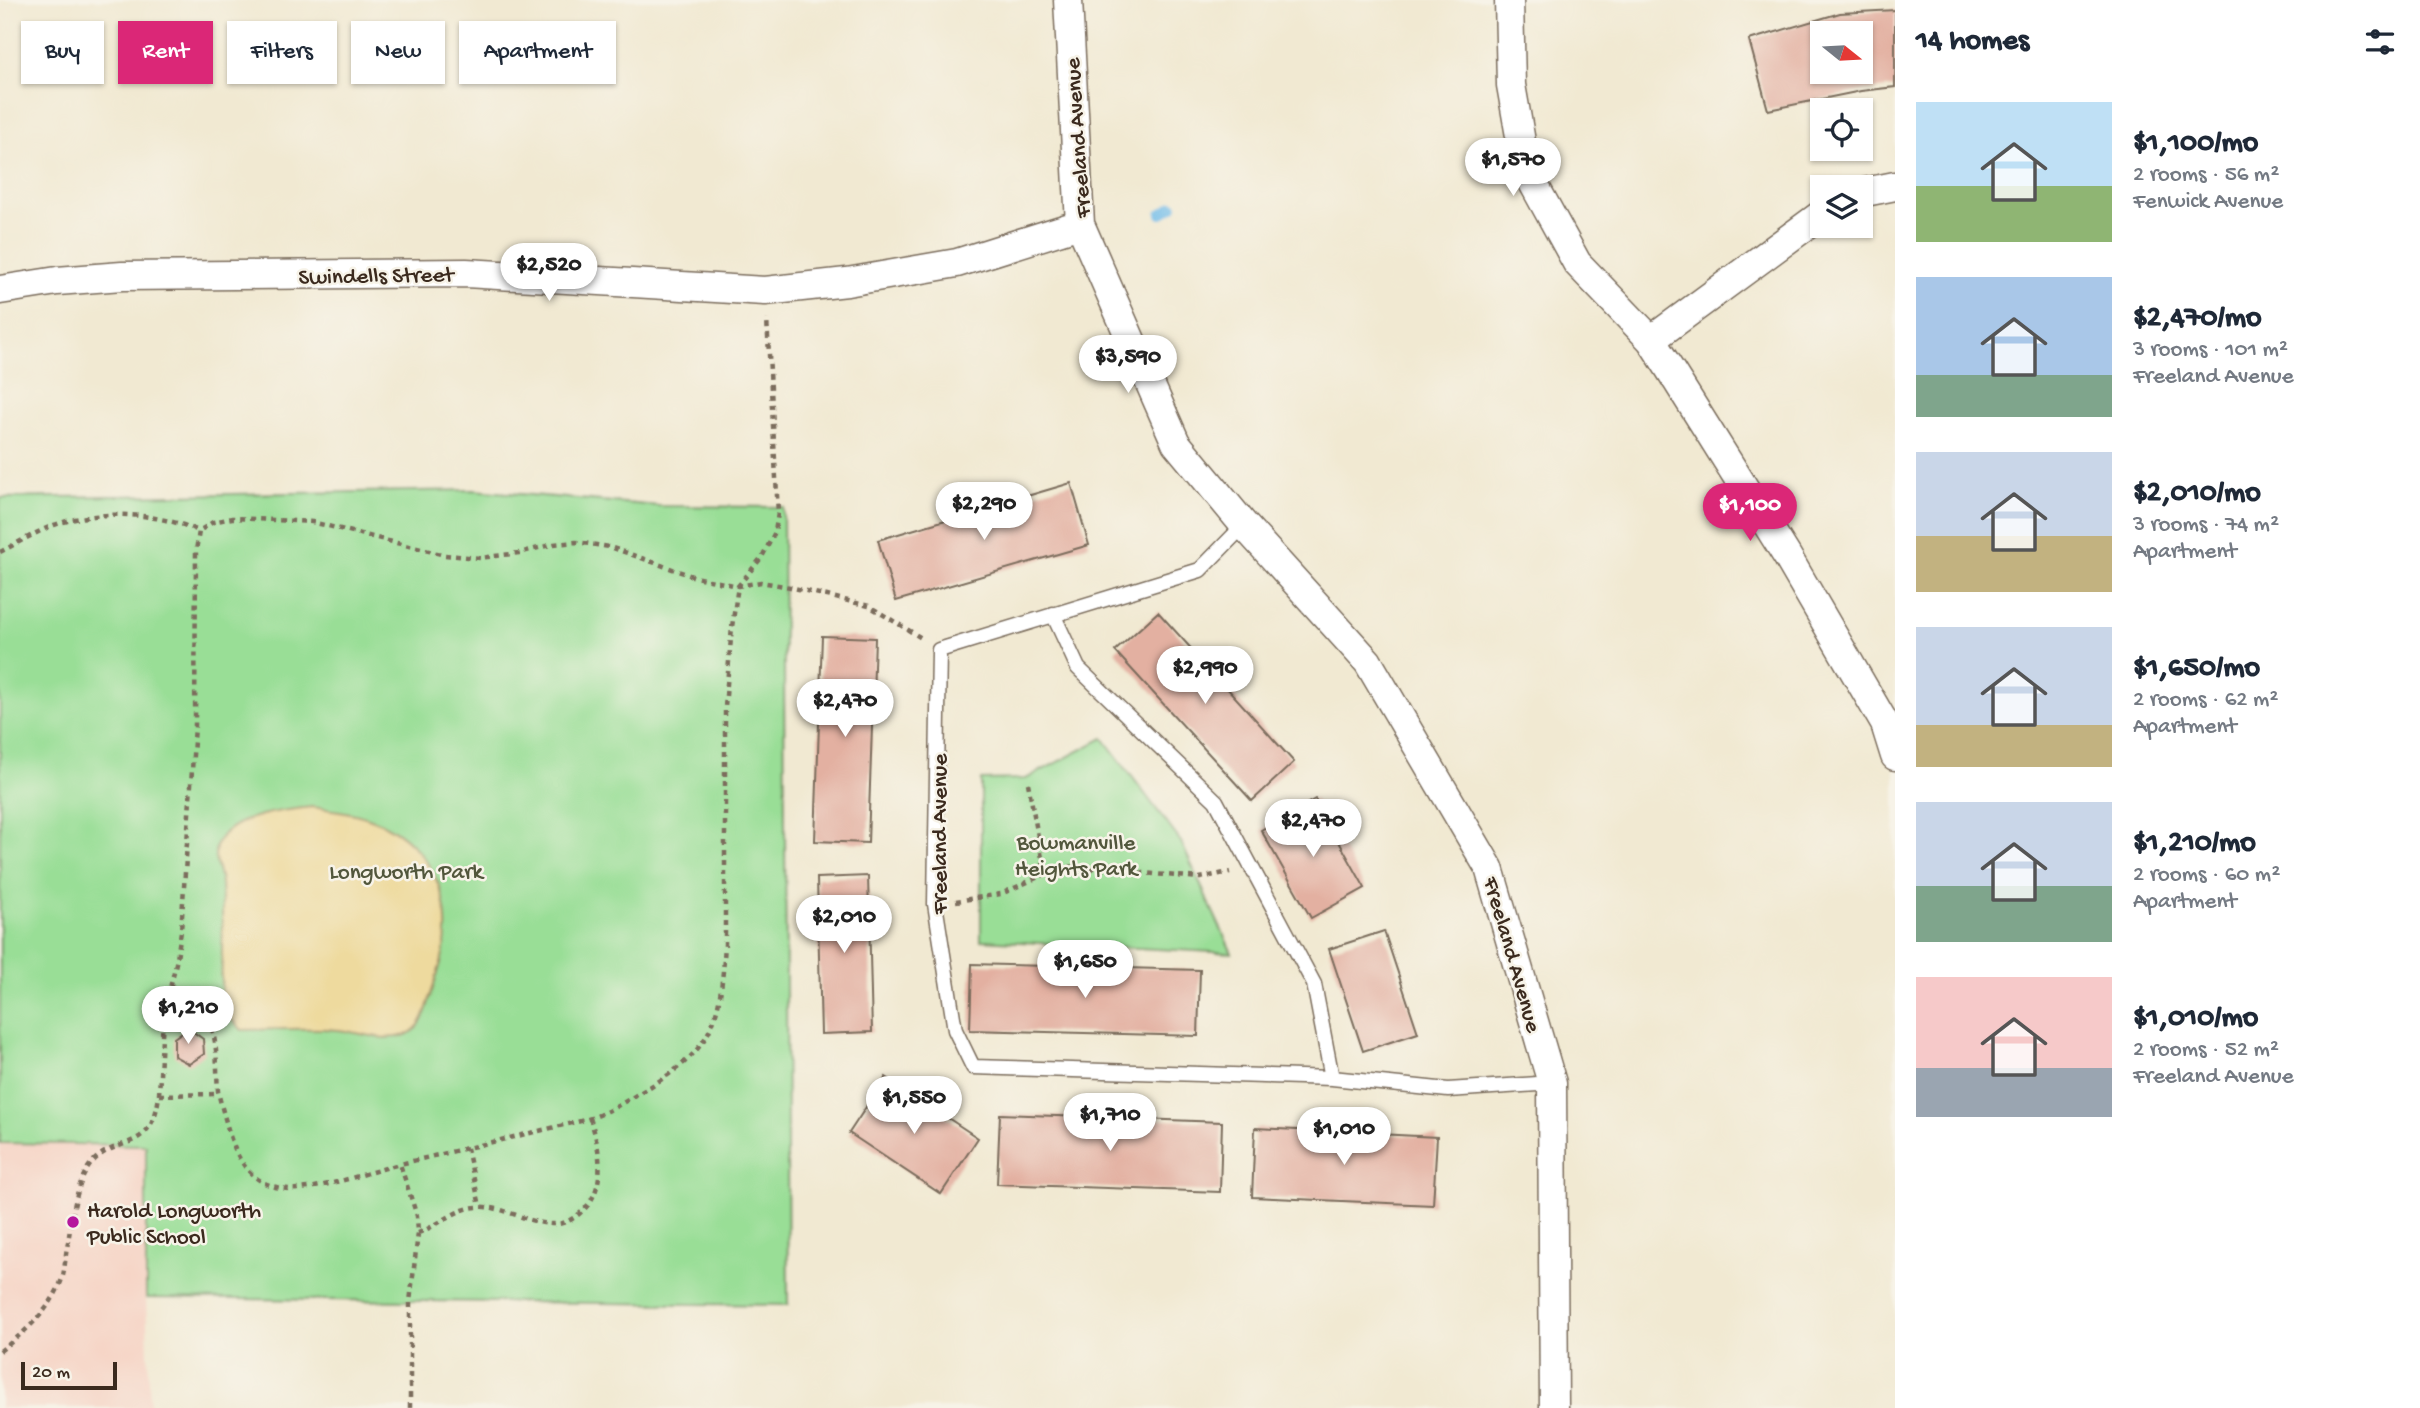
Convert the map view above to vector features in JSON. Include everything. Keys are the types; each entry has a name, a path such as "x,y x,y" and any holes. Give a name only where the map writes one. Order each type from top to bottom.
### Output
{"street":[{"name":"Freeland Avenue","path":"1068,0 1080,224 1176,443 1244,525 1368,662 1489,868 1552,1083 1554,1408"},
{"path":"1509,0 1511,85 1526,170 1577,263 1651,340 1890,722 1895,756"},
{"path":"1873,190 1895,186"},
{"path":"1651,340 1810,223"},
{"name":"Swindells Street","path":"0,290 57,281 122,276 466,273 765,291 847,282 957,263 1080,224"}],"lane":[{"path":"939,650 1200,570 1244,525"},
{"path":"1053,614 1078,668 1216,801 1314,984 1332,1077"},
{"name":"Freeland Avenue","path":"939,650 935,904 955,1030 973,1067 1332,1077 1448,1090 1552,1083"}],"path":[{"path":"170,986 206,1014 215,1035 219,1094 230,1139 240,1162 255,1177 270,1185 289,1189 307,1189 590,1118 608,1112 691,1058 707,1038 717,1014 723,981 725,707 738,586 762,556 775,532 778,513 765,291"},
{"path":"0,552 54,526 105,516 140,514 199,531"},
{"path":"0,1351 24,1333 47,1307 62,1279 69,1236 85,1174 97,1157 112,1147 140,1138 149,1130 155,1118 159,1095 163,1017 181,931 195,726 196,551 199,531 213,522 232,518 312,522 445,555 480,558 576,542 610,547 695,577 738,586 761,582 869,606 939,650"},
{"path":"1028,783 1045,874"},
{"path":"935,904 1001,894 1063,866 1200,878 1251,867"},
{"path":"159,1095 219,1094"},
{"path":"418,1233 469,1207 480,1206 542,1223 568,1222 591,1201 600,1171 599,1151 590,1118"},
{"path":"467,1148 480,1206"},
{"path":"400,1164 417,1216 418,1233 410,1302 410,1408"}],"shaded area":[{"name":"Harold Longworth Public School","path":"0,1143 146,1145 146,1298 150,1408 0,1408"}],"green space":[{"name":"Longworth Park","path":"473,490 659,506 783,507 788,1305 146,1298 146,1145 0,1143 0,498"},
{"name":"Bowmanville Heights Park","path":"1103,738 1181,842 1232,953 981,940 981,780 1026,779"}],"sand":[{"path":"312,807 359,815 391,828 418,851 437,881 446,916 444,948 424,1017 417,1028 406,1035 388,1038 314,1029 242,1030 221,1009 222,899 215,853 218,842 225,833 247,820 274,812"}],"building":[{"path":"1895,10 1895,87 1827,98 1810,98 1810,101 1768,110 1749,40 1810,22 1810,84 1873,84 1873,21 1813,21 1840,13"},
{"path":"1071,483 1089,545 896,601 878,540"},
{"path":"1158,612 1294,762 1252,801 1115,651"},
{"path":"822,636 875,638 868,843 815,841"},
{"path":"1315,799 1365,888 1311,918 1261,830"},
{"path":"868,876 872,1032 821,1034 817,878"},
{"path":"1384,931 1418,1033 1363,1051 1329,949"},
{"path":"972,964 1200,970 1198,1036 970,1030"},
{"path":"188,1028 203,1039 204,1054 189,1064 174,1056 174,1038"},
{"path":"886,1077 978,1138 941,1194 849,1133"},
{"path":"1000,1114 1222,1122 1220,1192 997,1184"},
{"path":"1255,1128 1437,1137 1433,1205 1252,1197"}],"waterway":[{"path":"1161,214 1173,206"}],"place":[{"name":"Harold Longworth Public School","path":"73,1222"}]}
